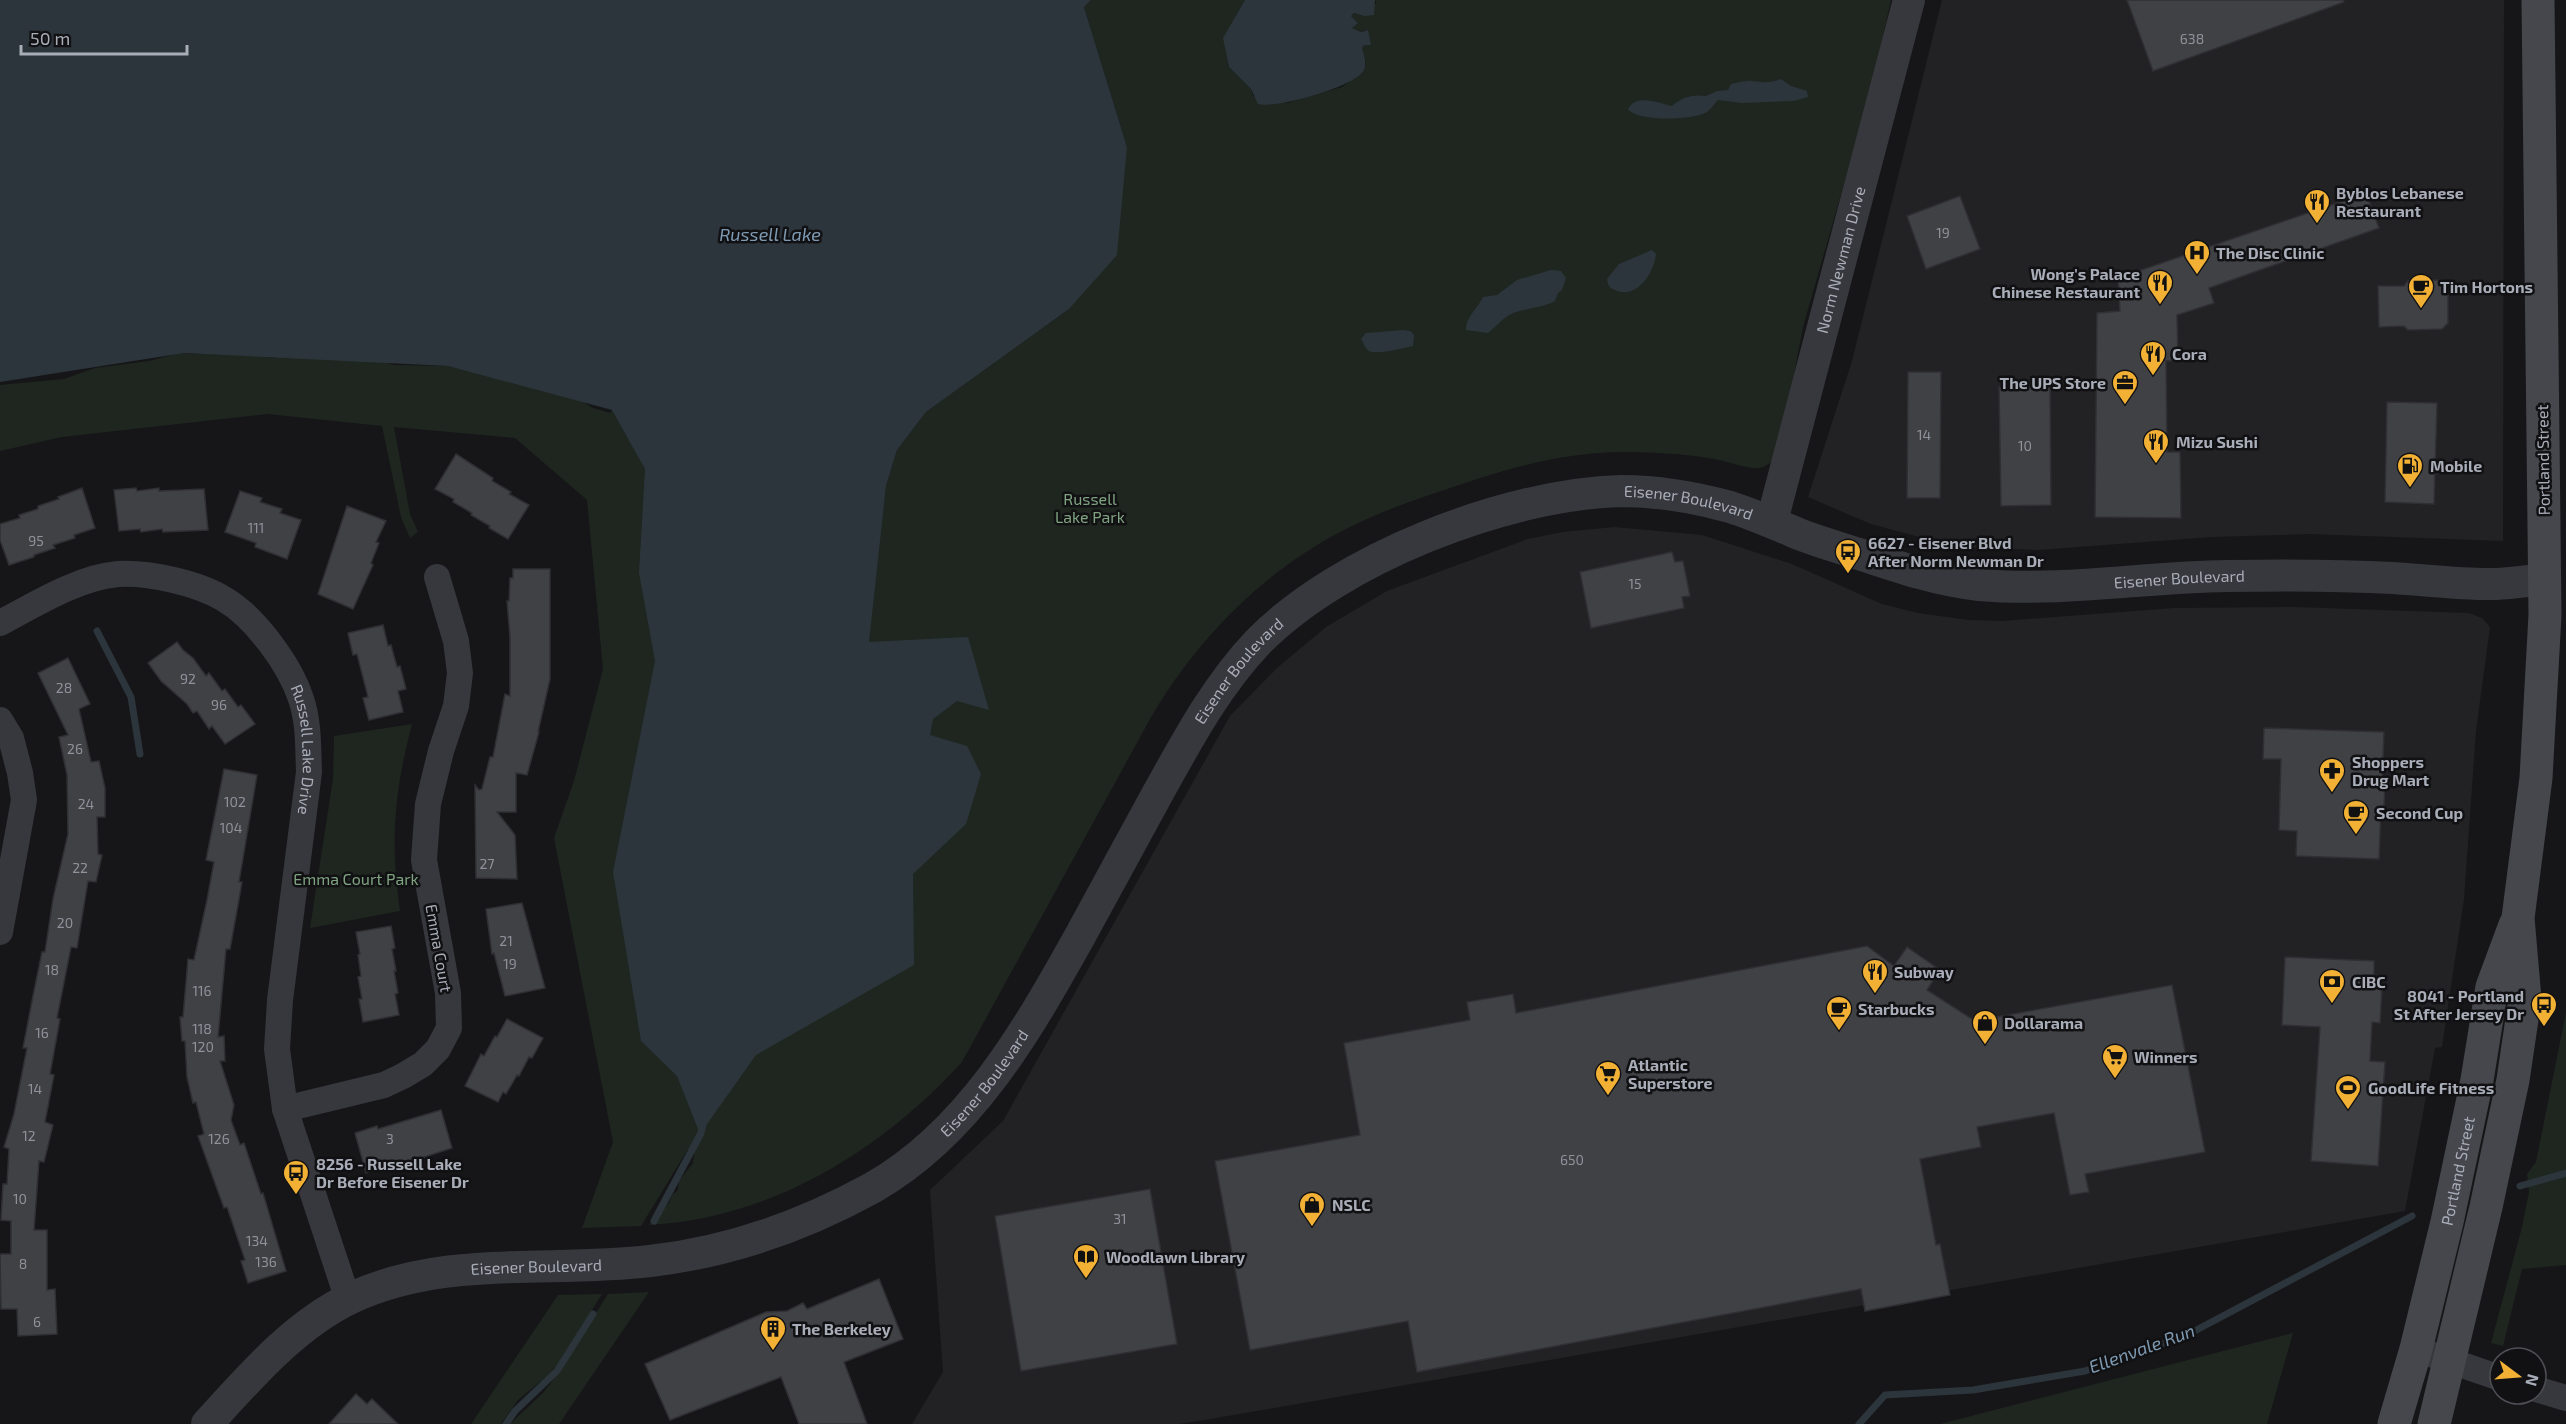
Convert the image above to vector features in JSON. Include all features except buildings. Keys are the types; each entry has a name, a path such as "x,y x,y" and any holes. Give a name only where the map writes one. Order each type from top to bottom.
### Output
{"main road":[{"name":"Portland Street","path":"2434,1424 2513,1080 2525,999 2518,918 2536,778 2545,615 2555,577 2538,0"},
{"name":"Portland Street","path":"2394,1424 2416,1349 2477,1080 2492,987 2518,918"}],"street":[{"name":"Norm Newman Drive","path":"1772,521 1909,0"},
{"name":"Eisener Boulevard","path":"207,1424 287,1341 314,1320 348,1300 392,1282 434,1272 481,1268 615,1264 690,1255 782,1231 846,1202 883,1182 931,1144 959,1118 1006,1060 1048,993 1190,735 1233,670 1260,639 1284,618 1357,570 1410,543 1537,502 1582,494 1625,491 1678,495 1727,507 1772,521 1796,533 1888,564 1971,584 2065,586 2222,576 2388,578 2494,584 2555,577"},
{"name":"Russell Lake Drive","path":"0,623 49,597 87,582 116,574 148,575 224,599 252,622 285,666 302,699 308,734 309,772 280,1000 278,1049 285,1109 348,1300"},
{"name":"Emma Court","path":"285,1109 384,1085 403,1076 423,1064 438,1049 449,1028 448,993 424,860 429,804 441,752 456,706 460,673 456,641 437,577"},
{"path":"0,720 11,738 24,800 0,932"},
{"path":"2416,1349 2488,1374"},
{"path":"2548,1393 2566,1398"}],"shaded area":[{"path":"1942,0 2504,0 2503,541 2310,534 2212,537 2038,550 1956,547 1871,524 1808,497 1852,361"},
{"path":"1614,527 1702,535 1792,564 1882,604 1918,613 1968,620 2001,621 2174,608 2294,607 2469,613 2482,618 2490,627 2476,731 2464,899 2442,1047 2435,1048 2405,1211 1179,1424 912,1424 943,1372 930,1190 1003,1121 1230,716 1277,668 1326,627 1387,591 1528,539 1563,532"}],"green space":[{"name":"Russell Lake Park","path":"1091,0 1245,0 1224,38 1229,67 1251,89 1253,96 1287,103 1342,87 1363,72 1366,64 1362,48 1363,45 1369,45 1366,30 1361,32 1352,28 1357,22 1351,16 1354,13 1364,16 1376,3 1375,0 1891,0 1871,90 1803,327 1792,385 1772,462 1755,468 1692,456 1625,452 1581,455 1539,462 1422,497 1367,519 1301,555 1271,577 1217,628 1170,687 1150,719 962,1062 931,1094 860,1151 781,1194 738,1209 694,1220 649,1225 669,1203 672,1195 678,1190 679,1181 693,1163 694,1153 688,1149 641,1226 582,1228 613,1142 554,838 574,781 603,669 587,500 515,438 394,427 410,514 418,532 410,538 401,517 382,426 268,414 62,437 0,451 0,385 64,379 95,368 149,361 179,353 271,358 281,356 364,357 394,365 448,366 575,397 593,408 610,413 612,410 860,678 886,486 897,450 926,412 1069,309 1127,147 1084,7"},
{"name":"Emma Court Park","path":"412,724 401,772 396,817 395,862 400,911 310,928 333,779 334,736"},
{"path":"2566,1012 2566,1265 2522,1269 2503,1346 2491,1343 2522,1227 2529,1192 2527,1174 2536,1162"},
{"path":"649,1292 559,1424 510,1424 543,1393 557,1375 608,1294"},
{"path":"602,1294 558,1364 518,1400 501,1424 471,1424 558,1295"},
{"path":"2293,1333 2267,1424 1940,1424"}],"water":[{"name":"Russell Lake","path":"0,0 1091,0 1084,7 1127,147 1117,255 1069,309 926,412 897,450 886,486 869,642 968,637 989,710 957,701 933,719 930,735 967,746 981,774 966,824 913,874 914,965 756,1055 700,1134 677,1076 641,1041 613,872 655,661 639,573 645,469 612,410 448,366 184,353 0,382"},
{"path":"1245,0 1375,0 1374,15 1364,16 1354,13 1351,16 1358,23 1352,28 1361,32 1368,30 1371,45 1364,45 1362,48 1364,70 1358,77 1331,90 1297,100 1267,105 1258,104 1251,89 1229,67 1223,38"},
{"path":"1781,79 1791,86 1807,91 1808,97 1794,101 1742,103 1718,100 1705,113 1677,118 1642,116 1628,109 1636,101 1654,101 1672,106 1688,97 1706,96 1717,91 1728,90 1731,84"},
{"path":"1652,250 1656,254 1652,269 1637,288 1623,292 1608,285 1607,279 1619,264"},
{"path":"1551,270 1561,271 1566,278 1555,301 1512,314 1488,333 1466,330 1470,317 1483,297 1497,295 1517,280"},
{"path":"1410,331 1414,335 1413,346 1373,352 1366,349 1361,339 1366,333"}],"waterway":[{"path":"97,631 131,697 140,754"},
{"path":"654,1221 701,1133 703,1125"},
{"name":"Ellenvale Run","path":"2520,1186 2566,1173"},
{"name":"Ellenvale Run","path":"1859,1424 1885,1395 1973,1390 2085,1371 2187,1335 2412,1216"},
{"path":"506,1424 515,1411 557,1371 593,1314"}],"place":[{"name":"Byblos Lebanese Restaurant","path":"2317,225"},
{"name":"The Disc Clinic","path":"2197,276"},
{"name":"Wong's Palace Chinese Restaurant","path":"2160,306"},
{"name":"Tim Hortons","path":"2421,310"},
{"name":"Cora","path":"2153,377"},
{"name":"The UPS Store","path":"2125,406"},
{"name":"Mizu Sushi","path":"2156,465"},
{"name":"Mobile","path":"2410,489"},
{"name":"6627 - Eisener Blvd After Norm Newman Dr","path":"1848,575"},
{"name":"Shoppers Drug Mart","path":"2332,794"},
{"name":"Second Cup","path":"2356,836"},
{"name":"Subway","path":"1875,995"},
{"name":"CIBC","path":"2332,1005"},
{"name":"8041 - Portland St After Jersey Dr","path":"2544,1028"},
{"name":"Starbucks","path":"1839,1032"},
{"name":"Dollarama","path":"1985,1046"},
{"name":"Winners","path":"2115,1080"},
{"name":"Atlantic Superstore","path":"1608,1097"},
{"name":"GoodLife Fitness","path":"2348,1111"},
{"name":"8256 - Russell Lake Dr Before Eisener Dr","path":"296,1196"},
{"name":"NSLC","path":"1312,1228"},
{"name":"Woodlawn Library","path":"1086,1280"},
{"name":"The Berkeley","path":"773,1352"}]}
